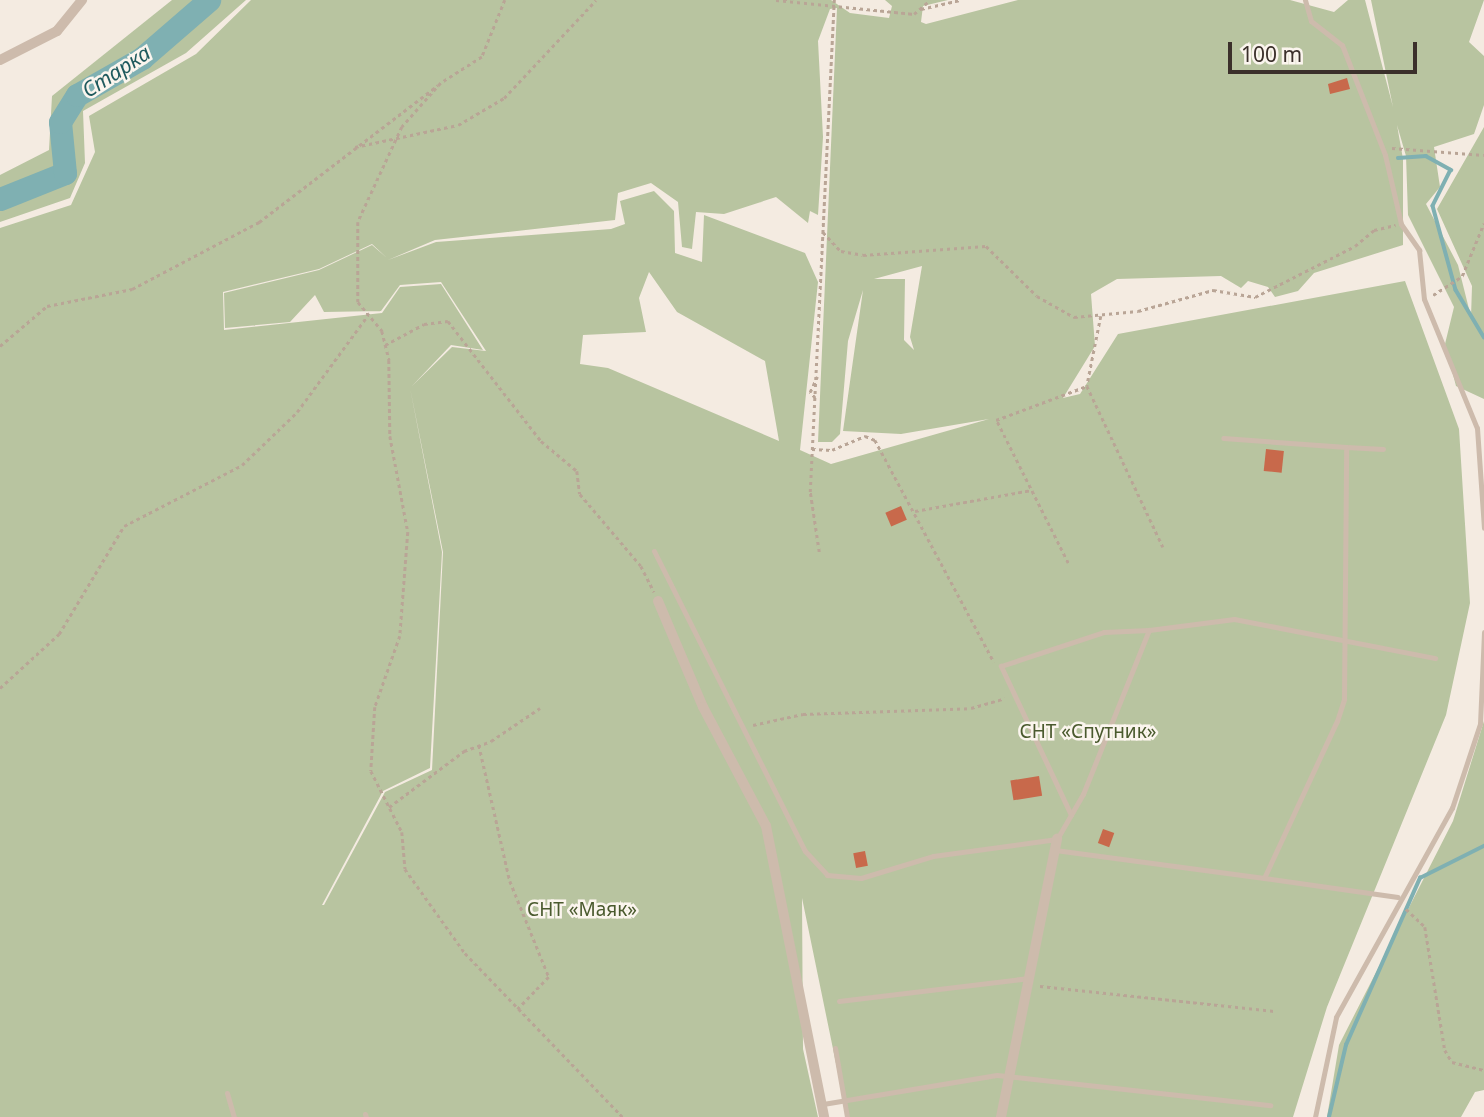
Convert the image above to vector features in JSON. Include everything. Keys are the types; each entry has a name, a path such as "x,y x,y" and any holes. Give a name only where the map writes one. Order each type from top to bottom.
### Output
{"street":[{"path":"0,60 57,31 77,1"},
{"path":"658,601 703,707 766,826 824,1117"},
{"path":"1002,1117 1056,845"}],"lane":[{"path":"1305,0 1311,20 1342,45 1382,147 1401,224 1419,250 1424,299 1477,428 1484,528"},
{"path":"1223,438 1383,449"},
{"path":"1264,878 1342,708 1346,447"},
{"path":"654,551 747,729 805,851 827,875 861,877 933,856 1056,845 1398,897"},
{"path":"1071,815 999,671 1006,662 1104,632 1149,630 1213,618 1344,639 1435,658"},
{"path":"1056,845 1149,630"},
{"path":"1315,1117 1336,1017 1398,897 1451,808 1480,724 1484,632"},
{"path":"839,1001 1027,981"},
{"path":"835,1048 847,1117"},
{"path":"822,1104 1009,1077 1270,1105"},
{"path":"227,1093 234,1117"}],"path":[{"path":"0,346 47,306 132,289 259,222 352,148 441,83 482,57 505,0"},
{"path":"352,148 458,125 504,98 596,0"},
{"path":"776,0 834,2 897,14 959,0"},
{"path":"921,10 930,0"},
{"path":"819,552 810,492 834,2"},
{"path":"441,83 393,141 358,222 358,302 385,345 390,436 408,532 400,636 375,707 371,771 402,832 405,869 465,953 623,1117"},
{"path":"1382,147 1484,155"},
{"path":"1424,299 1459,279 1484,223"},
{"path":"823,232 841,251 863,255 986,246 1037,296 1074,317 1101,316 1111,310 1138,311 1213,290 1255,298 1355,246 1374,230 1401,224"},
{"path":"0,688 59,634 124,526 242,465 297,412 368,315"},
{"path":"1101,316 1087,386 1163,547"},
{"path":"385,345 424,324 448,321 541,441 577,471 580,494 641,566 658,601"},
{"path":"1068,563 996,420 1087,386"},
{"path":"812,449 832,450 865,436 875,440 999,671"},
{"path":"915,511 1032,490"},
{"path":"747,729 760,720 803,714 933,712 1012,696"},
{"path":"389,807 540,708"},
{"path":"480,745 510,881 549,977 519,1009"},
{"path":"1406,909 1425,927 1445,1050 1452,1062 1484,1070"},
{"path":"1027,981 1273,1011"}],"green space":[{"path":"172,0 246,0 186,53 83,111 85,163 70,198 0,222 0,175 49,150 52,96"},
{"path":"251,0 831,0 850,13 889,18 892,6 885,0 948,0 923,6 921,22 926,24 1018,0 1290,0 1334,12 1348,0 1365,0 1393,107 1371,0 1484,0 1469,42 1484,56 1484,105 1474,134 1434,147 1440,187 1426,204 1458,265 1471,317 1472,286 1437,209 1484,127 1484,399 1456,386 1445,344 1454,307 1408,215 1406,156 1397,125 1403,159 1403,245 1314,273 1298,291 1275,297 1268,287 1248,281 1241,288 1221,276 1117,279 1091,294 1095,346 1063,398 1080,394 1118,334 1405,281 1459,429 1470,603 1446,715 1327,1007 1293,1117 847,1117 802,898 803,1049 818,1117 0,1117 0,228 71,205 95,152 89,116 196,54","holes":["837,8 818,442 832,442 840,434 848,341 863,290 843,431 901,434 989,419 831,464 800,450 818,282 805,253 704,215 702,262 675,253 674,211 654,191 620,201 625,224 611,229 436,242 388,260 435,240 615,220 618,193 651,183 678,202 682,247 692,249 696,212 724,214 776,197 808,223 810,211 818,215 823,137 818,41 830,9","372,244 387,258 372,245 319,270 224,293 225,328 290,322 315,295 324,312 381,311 400,285 441,282 486,351 452,347 412,386 451,345 483,350 441,284 400,287 382,313 224,330 223,292 319,269","922,266 910,337 914,350 904,340 905,279 874,279","649,272 677,312 765,361 779,441 608,368 580,364 583,335 646,332 639,298","410,388 443,552 432,770 385,792 322,905 383,791 430,768 442,552"]},
{"path":"1484,721 1484,1090 1475,1092 1461,1117 1327,1117 1339,1045 1453,821"}],"building":[{"path":"1347,78 1350,89 1330,94 1328,84"},
{"path":"1266,449 1284,451 1282,473 1264,471"},
{"path":"901,506 907,520 891,526 885,513"},
{"path":"1039,776 1042,796 1013,800 1010,781"},
{"path":"1103,829 1114,833 1109,847 1098,843"},
{"path":"865,851 868,866 856,868 853,853"}],"waterway":[{"name":"Старка","path":"0,199 65,173 60,122 77,95 142,58 209,0"},
{"path":"1398,158 1426,156 1451,170 1433,206 1456,290 1484,337"},
{"path":"1329,1117 1346,1045 1420,878 1484,846"}],"park label":[{"name":"СНТ «Спутник»","path":"1088,732"},
{"name":"СНТ «Маяк»","path":"582,910"}]}
